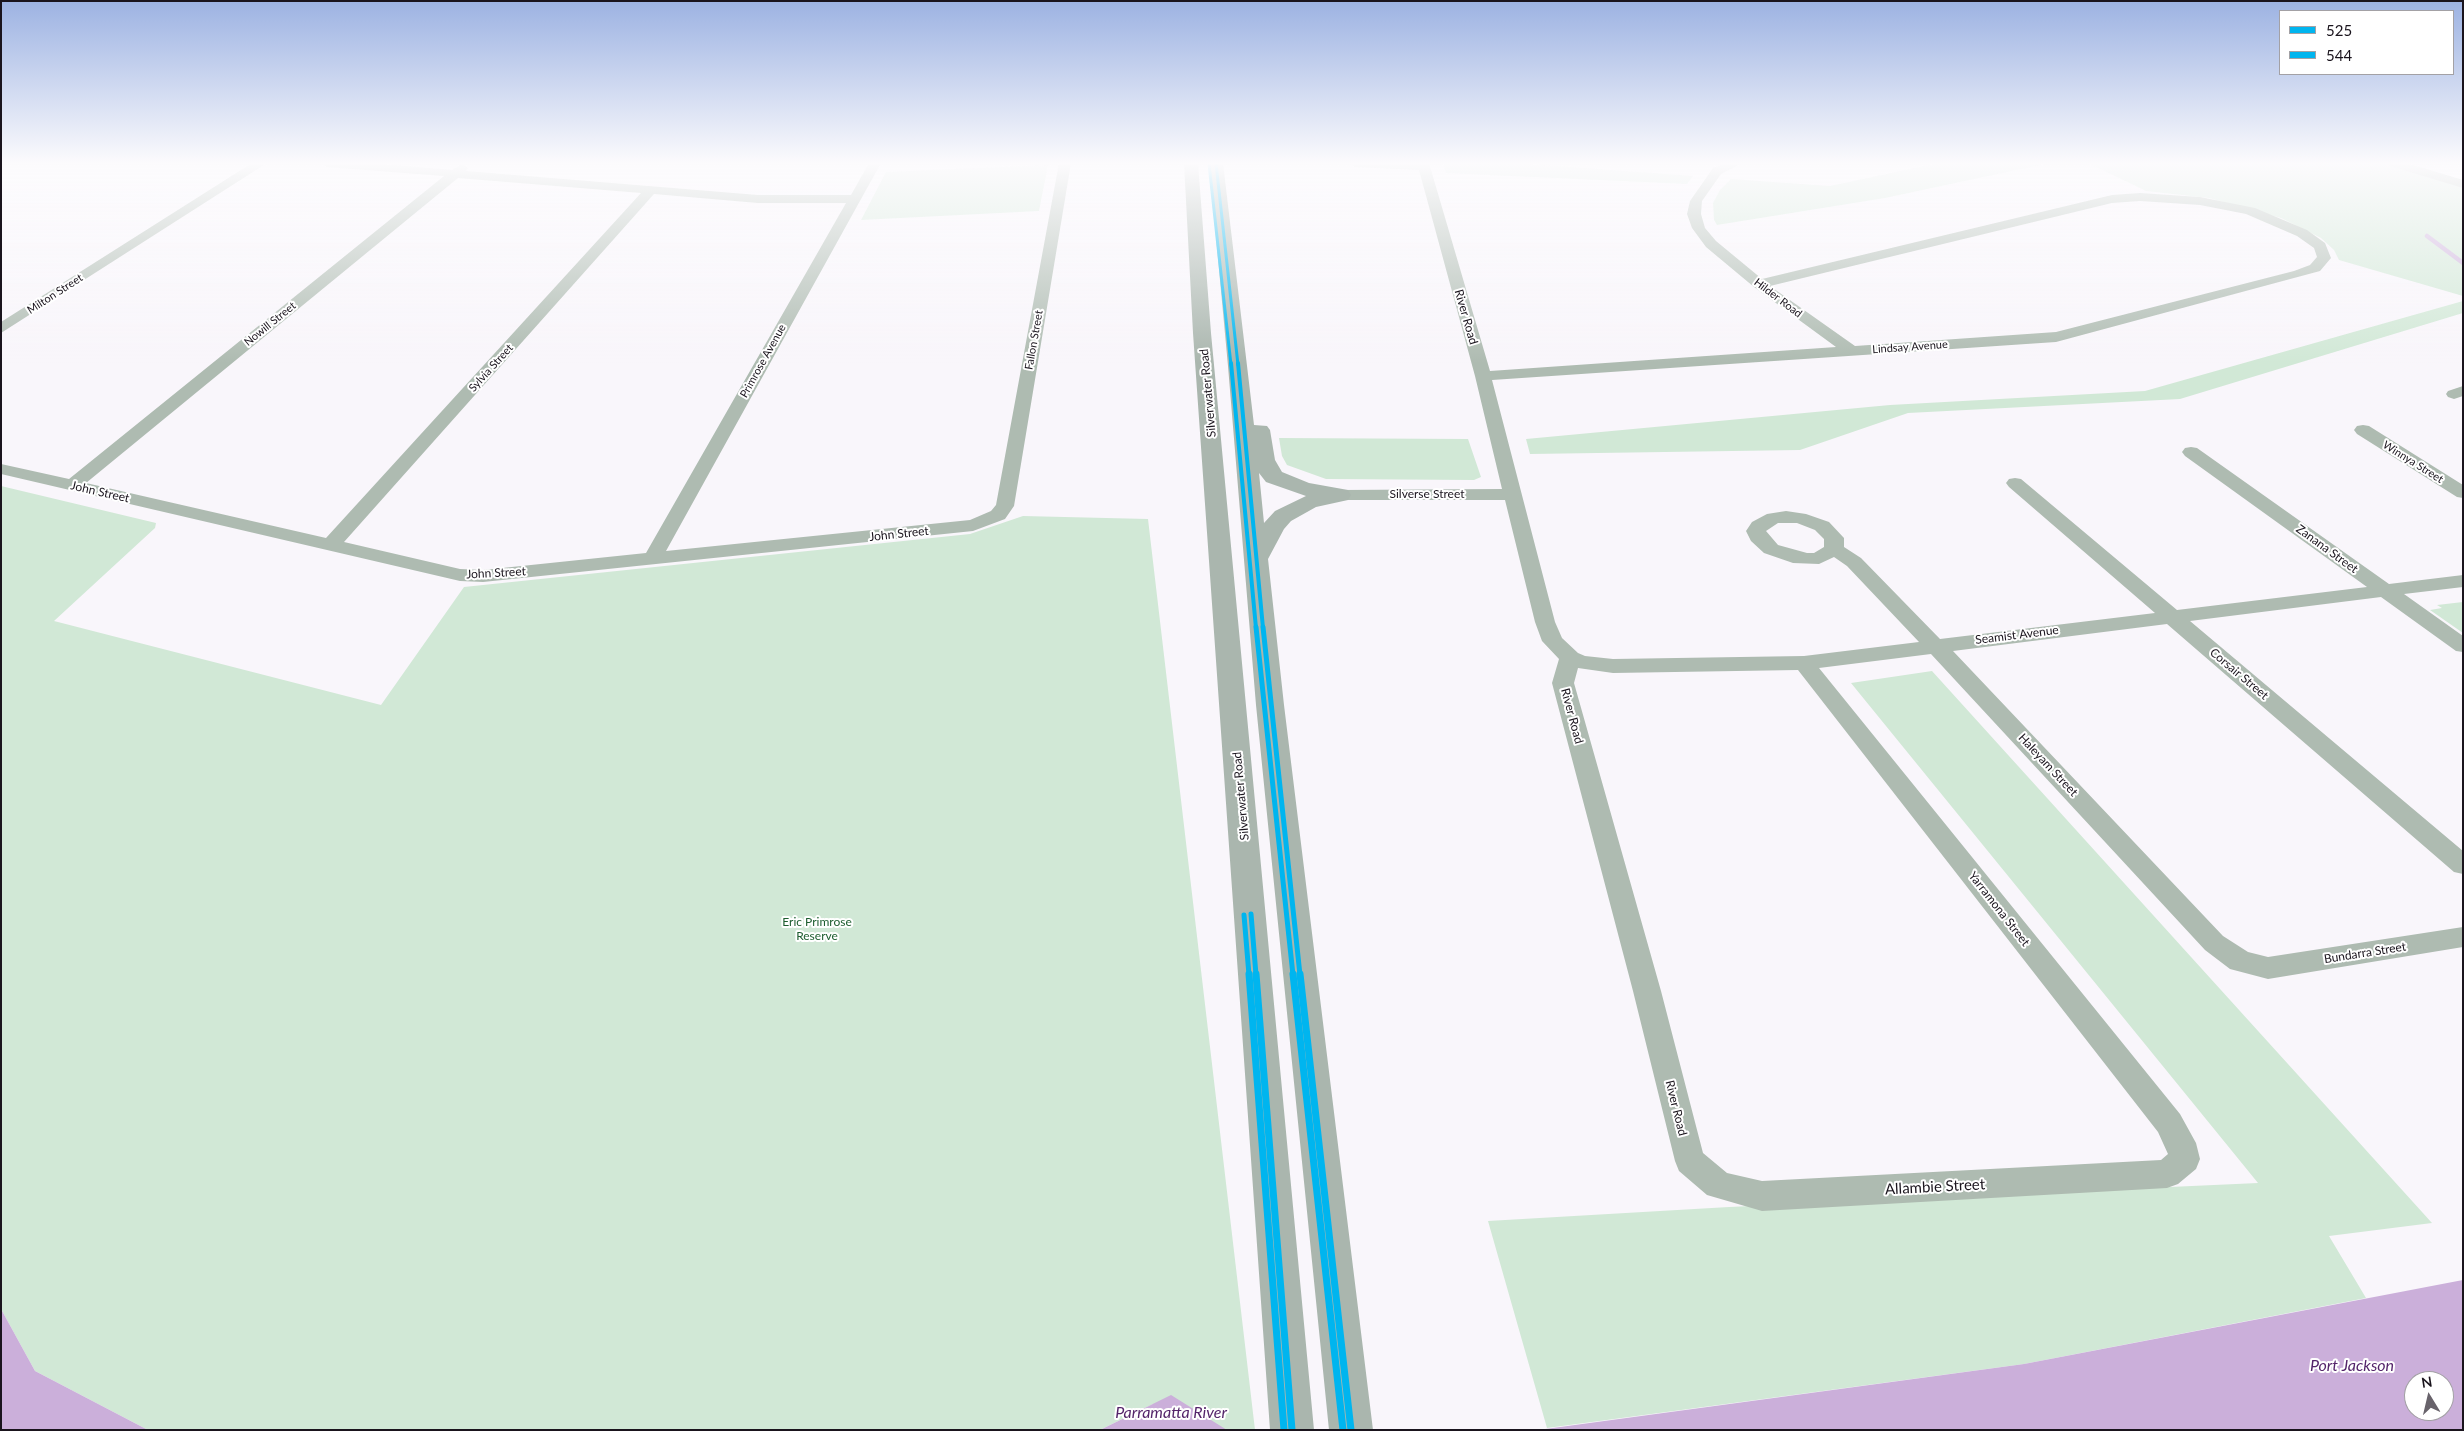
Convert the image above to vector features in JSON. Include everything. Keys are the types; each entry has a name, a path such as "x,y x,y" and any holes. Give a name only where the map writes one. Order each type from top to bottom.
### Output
{"highway":[{"name":"Silverwater Road","path":"1195,230 1292,1430"},
{"path":"1223,230 1238,366 1255,562 1332,1250 1350,1430"},
{"path":"1238,366 1246,368 1250,374 1267,468 1274,477 1288,484 1340,495"},
{"path":"1255,562 1274,526 1282,516 1309,502 1340,495"}],"street":[{"name":"Milton Street","path":"1,328 156,230"},
{"name":"Nowill Street","path":"72,486 387,230"},
{"name":"Sylvia Street","path":"331,546 615,230"},
{"name":"Primrose Avenue","path":"652,559 837,230"},
{"name":"Fallon Street","path":"998,515 1005,506 1053,230"},
{"name":"River Road","path":"1442,230 1483,376 1548,632 1560,650 1570,658 1564,683 1647,991 1690,1161"},
{"name":"Hilder Road","path":"1700,230 1711,244 1759,284 1850,350"},
{"name":"Lindsay Avenue","path":"1759,284 1984,230"},
{"name":"Lindsay Avenue","path":"1483,376 2056,337 2299,274 2315,268 2324,258 2320,246 2294,230"},
{"name":"Winnya Street","path":"2363,430 2463,493"},
{"name":"Zanana Street","path":"2192,452 2463,646"},
{"name":"John Street","path":"1,470 460,575 483,576 949,529 973,525 998,515"},
{"name":"Corsair Street","path":"2015,483 2463,865"},
{"name":"Silverse Street","path":"1340,495 1514,494"},
{"name":"Haleyam Street","path":"1834,549 1854,562 1914,626 1936,645 2214,943 2240,961 2268,968"},
{"name":"Seamist Avenue","path":"1570,658 1582,662 1613,666 1804,663 1936,645 2463,581"},
{"name":"Yarramona Street","path":"1804,663 2169,1123 2181,1142 2185,1159"},
{"name":"Bundarra Street","path":"2268,968 2463,937"},
{"name":"Allambie Street","path":"1690,1161 1718,1185 1762,1196 2167,1174 2185,1159"}],"green space":[{"path":"2305,230 2463,230 2463,296 2339,260 2334,250 2321,238"},
{"path":"2463,301 2463,313 2180,399 1908,413 1800,450 1530,454 1526,439 1890,405 2145,391"},
{"path":"1279,438 1468,439 1481,477 1474,480 1326,479 1287,465 1282,456"},
{"name":"Eric Primrose Reserve","path":"1,486 156,523 155,528 54,621 381,705 464,587 970,534 1023,516 1148,519 1255,1430 1214,1430 1153,1404 1100,1430 148,1430 35,1371 1,1309"},
{"path":"2463,602 2463,633 2430,610 2442,608 2437,605"},
{"path":"1932,671 2432,1223 2329,1236 2366,1298 2024,1364 1547,1428 1488,1221 1729,1207 2258,1183 1851,683"}],"water":[{"name":"Port Jackson","path":"2463,1280 2463,1430 1538,1430 2024,1364"},
{"path":"1,1309 35,1371 148,1430 1,1430"},
{"name":"Parramatta River","path":"1171,1395 1227,1430 1100,1430"}],"waterway":[{"path":"2427,236 2463,263"}],"transit line":[{"name":"544","path":"1216,230 1263,706 1343,1430"},
{"name":"525","path":"1223,230 1270,705 1351,1430"},
{"name":"525","path":"1251,914 1292,1430"},
{"name":"544","path":"1244,915 1284,1430"}]}
